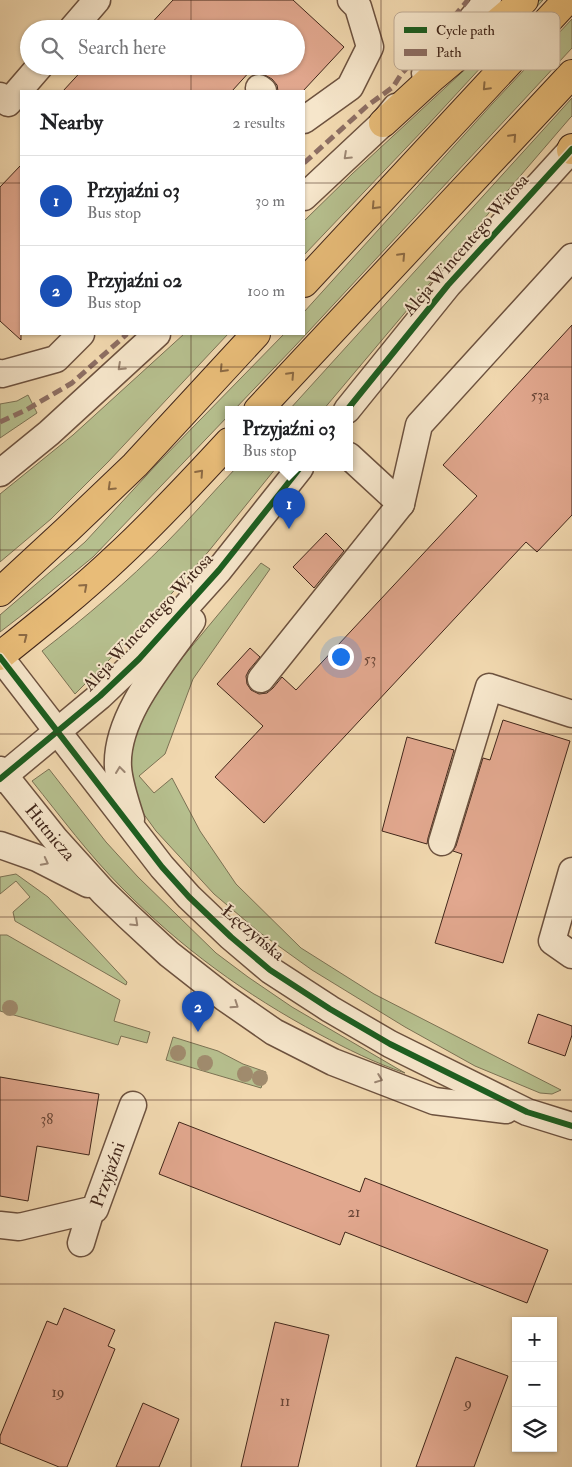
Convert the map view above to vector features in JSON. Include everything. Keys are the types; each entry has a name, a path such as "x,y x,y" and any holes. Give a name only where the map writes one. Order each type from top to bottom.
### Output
{"main road":[{"path":"510,12 524,0"},
{"path":"556,12 567,0"},
{"path":"383,123 442,70"},
{"path":"305,282 502,70"},
{"name":"Aleja Wincentego Witosa","path":"262,406 572,74"},
{"path":"4,588 134,464 255,335"},
{"path":"0,656 118,556 225,446"}],"street":[{"path":"80,20 97,0"},
{"path":"305,119 350,88 370,48 358,7 350,0"},
{"path":"478,12 488,0"},
{"path":"305,196 383,123 428,70"},
{"path":"0,96 8,104 32,75"},
{"name":"Aleja Wincentego Witosa","path":"350,406 448,285 572,149"},
{"path":"261,679 401,504 419,425 572,257"},
{"path":"0,373 56,358 80,335"},
{"path":"0,473 12,459 85,400 156,335"},
{"path":"353,460 401,504"},
{"name":"Aleja Wincentego Witosa","path":"1,775 58,732 100,696 138,659 219,570 298,471"},
{"path":"137,834 126,805 118,767 120,742 126,723 138,698 194,618 219,570"},
{"name":"Łęczyńska","path":"0,656 162,867 189,897 231,937 270,970 330,1009 390,1044 527,1112"},
{"path":"442,842 489,687 572,714"},
{"name":"Hutnicza","path":"1,775 102,891"},
{"path":"0,845 37,858 102,891"},
{"path":"572,871 552,941 572,955"},
{"name":"Łęczyńska","path":"102,891 169,954 225,998 274,1032 333,1062 434,1100 527,1112 571,1124"},
{"name":"Przyjaźni","path":"0,1225 19,1227 96,1209 133,1105"},
{"path":"81,1243 91,1210"}],"green space":[{"path":"540,0 543,0 532,12 527,12"},
{"path":"572,19 572,48 560,61 560,32"},
{"path":"464,70 478,70 305,254 305,220"},
{"path":"524,70 552,70 295,346 238,406 225,406 225,419 93,557 0,632 0,615 85,542 157,464 283,335 305,335 305,311"},
{"path":"572,98 572,116 326,406 293,406"},
{"path":"183,335 227,335 108,462 51,519 0,562 0,494 73,435"},
{"path":"28,395 37,413 0,438 0,404 17,401"},
{"path":"233,471 274,471 208,552 144,625 75,694 42,651 136,572 175,534"},
{"path":"261,563 270,569 193,679 165,754 139,776 154,793 172,778 200,831 236,884 301,948 374,994 561,1090 552,1094 540,1093 475,1066 405,1027 312,970 259,932 214,894 156,831 143,813 132,790 129,755 135,730 153,693"},
{"path":"49,769 106,842 138,877 216,953 292,1007 405,1073 351,1050 292,1019 240,986 167,930 144,910 98,862 32,781"},
{"path":"16,874 48,897 127,982 126,985 15,921 13,912 30,897 16,881 0,894 0,877"},
{"path":"0,935 7,935 120,1000 114,1021 150,1032 147,1043 121,1036 118,1045 0,1011"},
{"path":"173,1037 218,1051 243,1064 266,1072 261,1088 166,1060"}],"building":[{"path":"173,0 293,0 344,47 304,90 278,90 277,85 272,79 265,75 305,75 305,20 154,20"},
{"path":"78,75 247,75 233,90 64,90"},
{"path":"20,166 21,340 0,321 0,187"},
{"path":"572,325 572,515 537,552 526,542 264,823 215,777 263,726 217,684 250,648 260,657 246,676 247,684 251,690 259,694 267,693 282,677 296,690 477,496 443,465"},
{"path":"326,533 344,551 314,588 293,567"},
{"path":"503,720 570,741 503,963 435,943 462,854 453,851 483,758 490,760"},
{"path":"407,737 454,750 427,844 382,831"},
{"path":"538,1014 572,1026 572,1035 565,1056 528,1043"},
{"path":"0,1077 99,1094 89,1155 37,1146 28,1201 0,1196"},
{"path":"179,1122 360,1192 365,1178 548,1250 527,1303 345,1232 340,1245 159,1174"},
{"path":"64,1308 115,1330 108,1346 115,1349 67,1467 59,1467 0,1443 0,1436 47,1321 57,1325"},
{"path":"275,1322 329,1335 298,1467 241,1467"},
{"path":"456,1357 508,1376 474,1467 416,1467"},
{"path":"143,1403 179,1419 159,1467 116,1467"}],"marked path":[{"path":"458,12 468,0"},
{"path":"305,162 367,106 393,87 405,70"},
{"path":"0,422 26,410 72,383 126,335"}],"cycle path":[{"path":"350,406 448,285 572,149"},
{"path":"0,779 100,696 139,659 219,570 298,471"},
{"path":"0,657 162,867 189,897 231,937 270,970 330,1009 390,1044 527,1112 572,1126"}],"place":[{"name":"Przyjaźni 03","path":"289,529"},
{"name":"Przyjaźni 02","path":"198,1032"}]}
